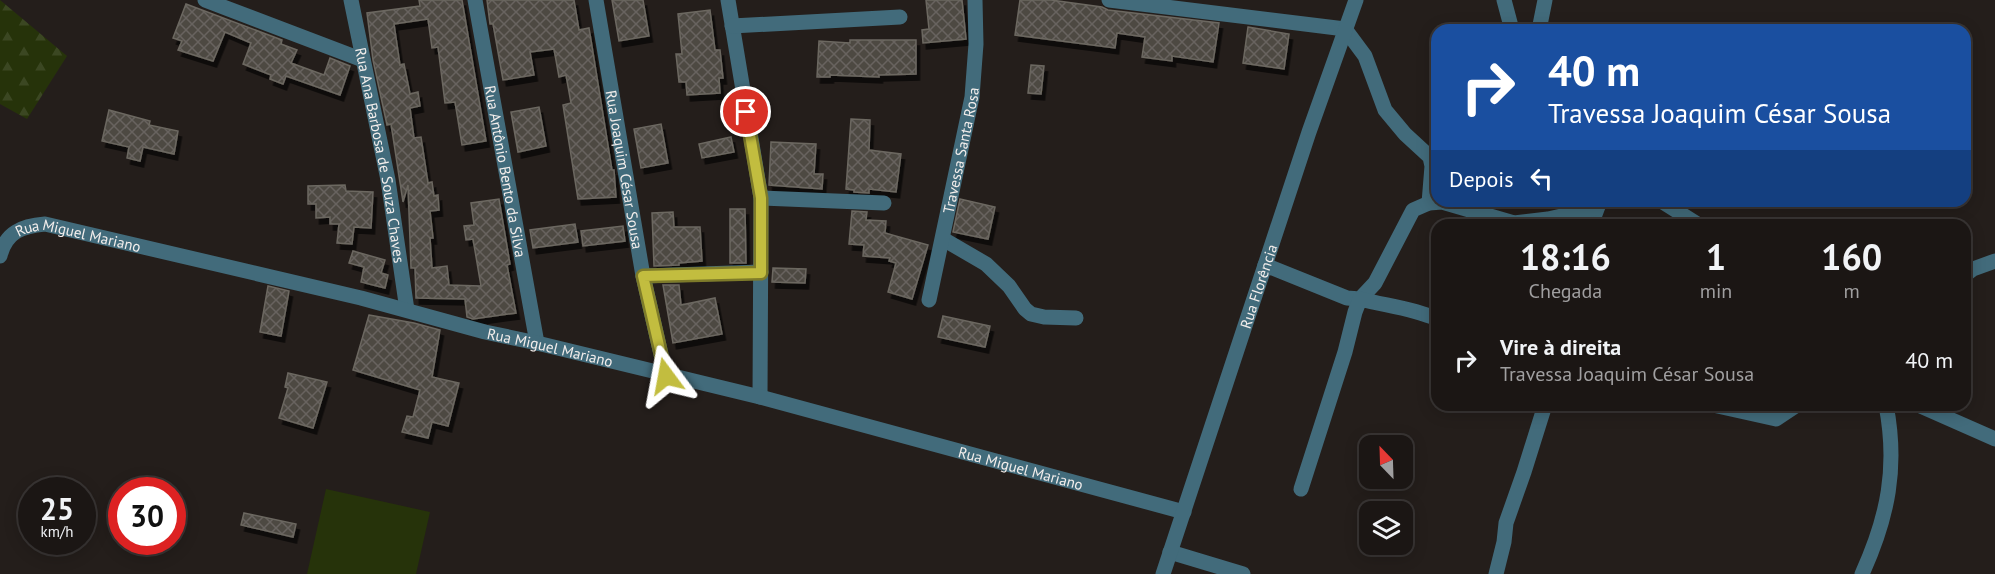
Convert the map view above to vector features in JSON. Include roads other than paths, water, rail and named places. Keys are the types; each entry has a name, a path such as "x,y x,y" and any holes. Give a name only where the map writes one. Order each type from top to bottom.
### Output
{"street":[{"path":"206,0 363,60"},
{"name":"Rua Ana Barbosa de Souza Chaves","path":"351,0 387,180 407,310"},
{"name":"Rua Antônio Bento da Silva","path":"475,0 537,343"},
{"name":"Rua Joaquim César Sousa","path":"596,0 643,276 666,376"},
{"path":"728,0 761,198 760,397"},
{"name":"Travessa Santa Rosa","path":"929,300 972,97 976,44 975,0"},
{"path":"1109,0 1345,29 1365,56 1385,110 1405,134 1430,157 1431,162"},
{"name":"Rua Florência","path":"1163,574 1356,0"},
{"path":"1504,0 1510,24"},
{"path":"1540,24 1545,0"},
{"path":"732,26 900,17"},
{"path":"1301,489 1345,352 1354,312 1360,299 1375,283 1401,228 1413,210 1429,203 1431,178"},
{"path":"761,198 884,203"},
{"path":"1459,207 1500,219"},
{"path":"1548,219 1588,207"},
{"path":"1670,207 1690,219"},
{"name":"Rua Miguel Mariano","path":"0,256 8,237 16,231 28,225 45,224 361,298 485,332 760,397 1184,512"},
{"path":"943,239 986,264 1009,286 1031,314 1044,317 1076,318"},
{"path":"1971,270 1995,261"},
{"path":"1265,265 1347,298 1416,310 1431,316"},
{"path":"643,276 761,273"},
{"path":"1496,574 1506,523 1543,411"},
{"path":"1740,411 1776,419 1788,411"},
{"path":"1862,574 1875,547 1887,504 1892,465 1892,434 1887,411"},
{"path":"1932,411 1994,437"},
{"path":"1170,552 1243,574"}]}
